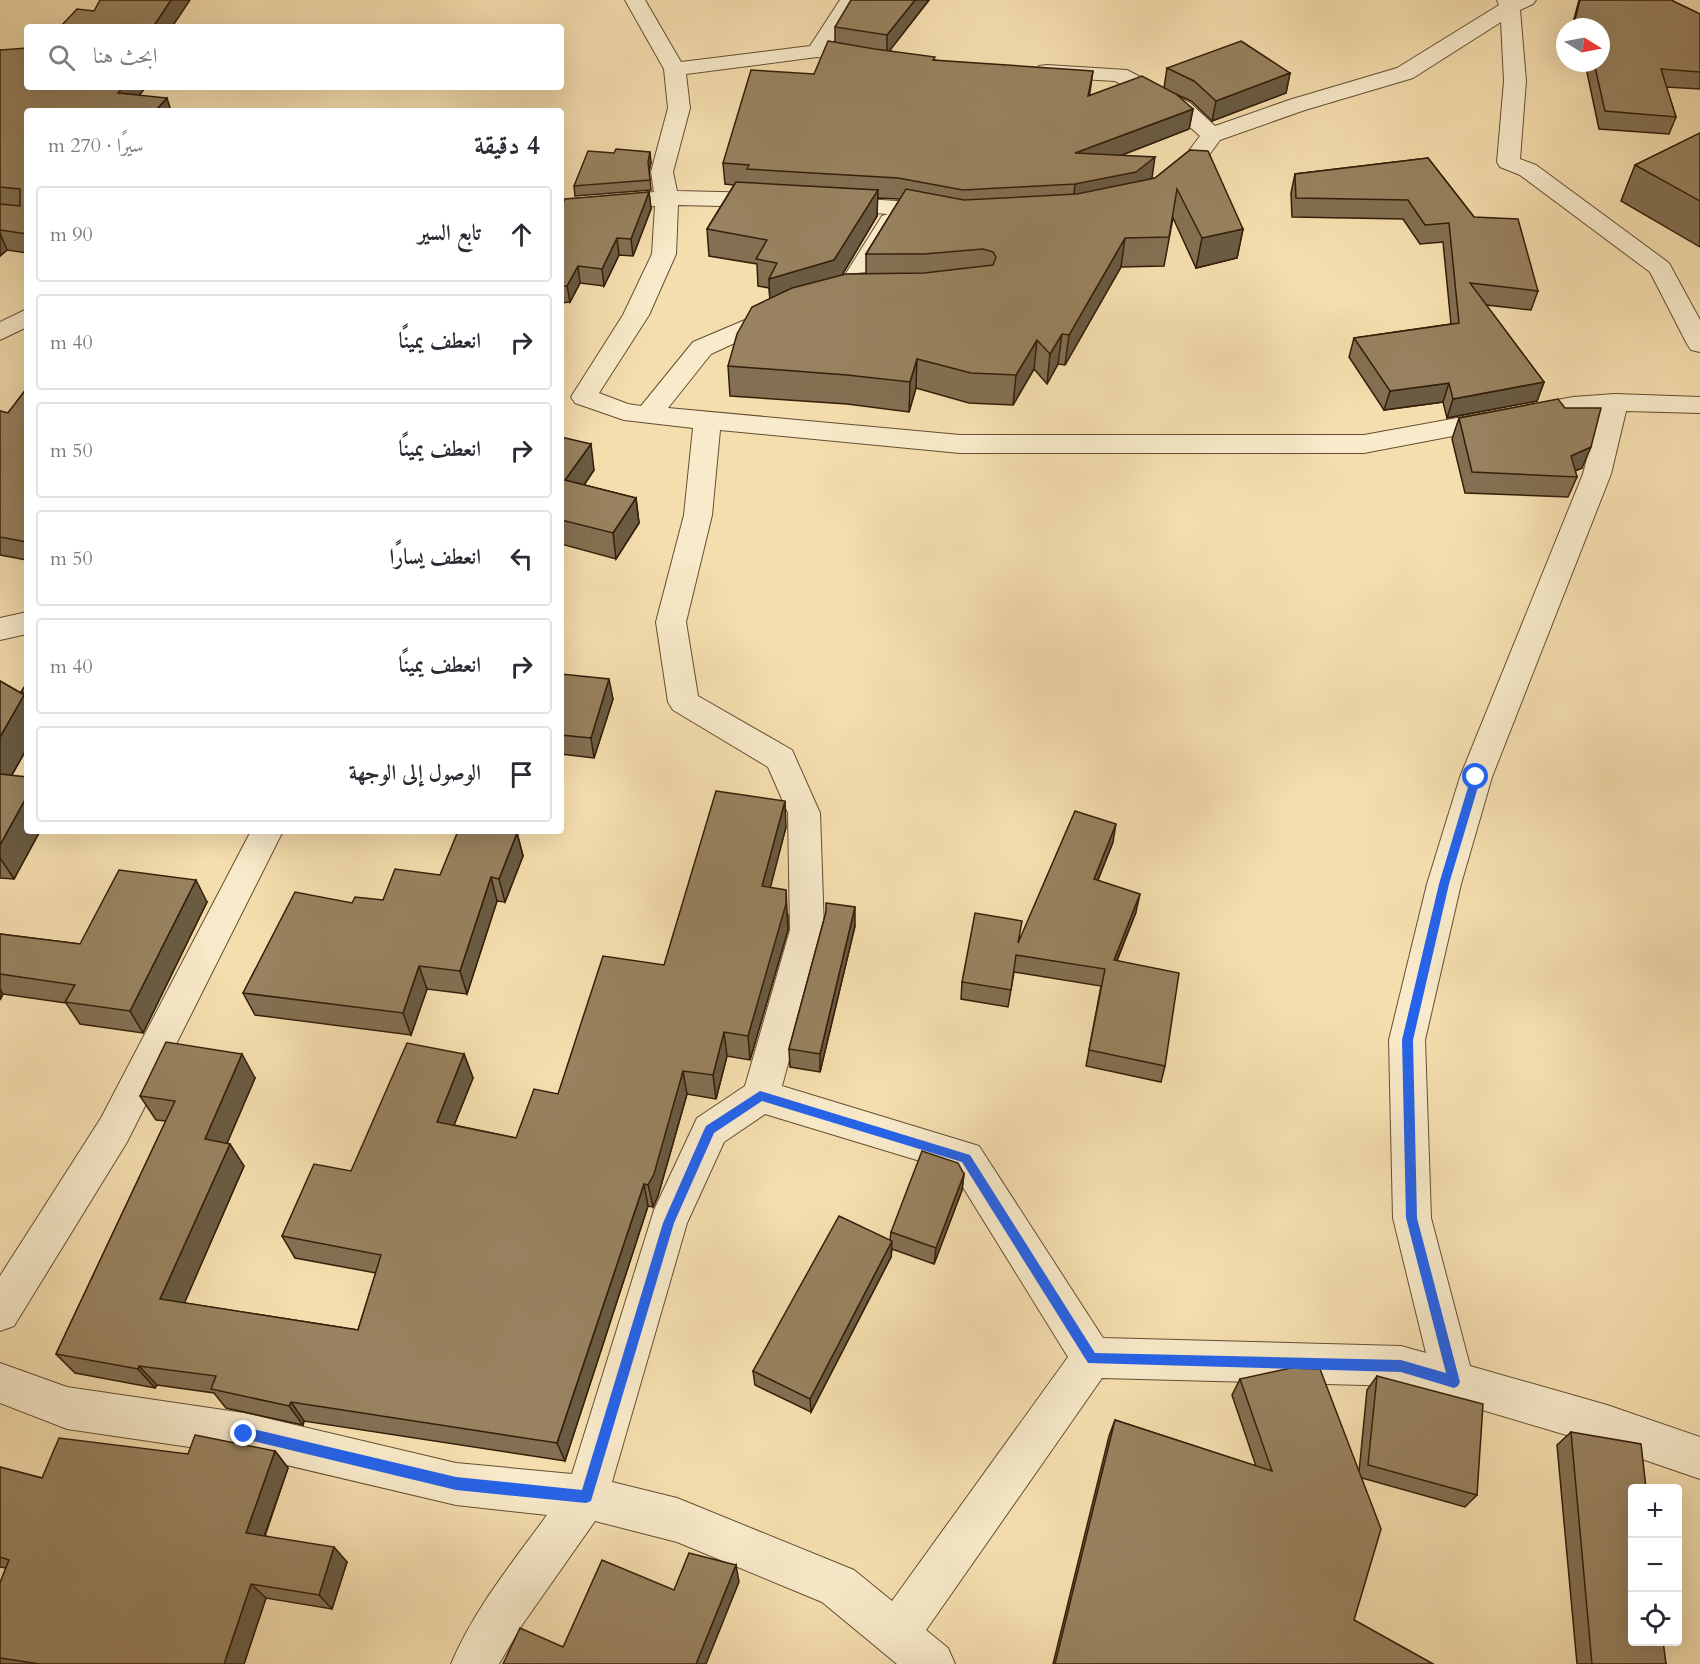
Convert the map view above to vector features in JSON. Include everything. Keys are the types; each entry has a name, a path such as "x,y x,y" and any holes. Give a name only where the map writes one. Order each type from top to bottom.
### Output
{"street":[{"path":"564,409 584,397 636,315 664,254 668,198 662,172 679,108 675,69 635,0"},
{"path":"816,51 850,0"},
{"path":"1151,193 1196,157 1212,135 1297,105 1406,73 1514,2"},
{"path":"1514,2 1515,81 1508,162 1528,170 1660,268 1700,344"},
{"path":"675,69 816,51 891,63"},
{"path":"1026,70 1119,75 1182,108 1212,135"},
{"path":"564,207 668,198 802,202 897,208 962,220"},
{"path":"648,415 702,348 783,312 835,298 897,208"},
{"path":"0,332 24,319"},
{"path":"584,397 624,412 707,422 960,444 1364,444 1573,405 1615,402 1700,405"},
{"path":"1454,1382 1412,1218 1407,1040 1444,884 1476,777 1597,474 1615,402"},
{"path":"474,1664 506,1609 586,1497 673,1212 710,1130 760,1096 807,930 804,813 781,759 684,702 671,622 698,514 707,422"},
{"path":"0,630 24,624"},
{"path":"0,1312 114,1130 265,834"},
{"path":"760,1096 966,1158 1092,1358"},
{"path":"1092,1358 1401,1366 1607,1426 1700,1458"},
{"path":"895,1635 1092,1358"},
{"path":"0,1383 67,1408 244,1434 456,1484 586,1497 677,1520 838,1586 932,1664"}],"building":[{"path":"100,0 171,0 155,24 63,24 77,9 94,11"},
{"path":"851,0 915,0 887,35 835,27"},
{"path":"1580,0 1671,0 1700,14 1700,72 1661,69 1676,117 1605,111 1596,72 1610,72 1610,18 1575,18"},
{"path":"828,41 935,57 933,60 1093,71 1088,96 1142,76 1176,94 1193,109 1075,153 1155,157 1136,172 1075,184 963,190 898,178 747,169 749,165 723,163 751,70 814,74"},
{"path":"1241,41 1290,73 1216,101 1194,81 1167,68"},
{"path":"24,48 24,90 120,90 118,93 167,98 158,108 24,108 24,234 0,230 0,204 20,206 20,189 0,187 0,50"},
{"path":"1700,133 1700,201 1635,165"},
{"path":"616,149 650,152 648,162 650,180 574,186 588,151 614,153"},
{"path":"1190,150 1208,151 1243,229 1202,238 1177,189 1169,237 1125,238 1069,335 1062,334 1050,354 1037,340 1016,375 971,373 917,359 910,382 728,366 737,334 752,307 792,288 846,274 924,273 993,265 996,257 993,252 983,249 924,254 866,254 906,189 964,200 1077,194 1155,178"},
{"path":"1428,158 1474,217 1518,219 1538,291 1470,283 1544,382 1453,399 1449,383 1390,391 1354,338 1459,323 1449,223 1425,225 1408,200 1296,198 1295,174"},
{"path":"736,182 878,190 834,260 769,279 777,263 756,259 767,240 707,229"},
{"path":"649,192 631,239 617,238 602,269 578,266 567,286 564,286 565,199"},
{"path":"24,392 24,541 0,537 0,411 8,413"},
{"path":"1558,399 1565,408 1601,408 1591,447 1571,456 1577,477 1472,472 1459,418"},
{"path":"564,438 591,444 565,480 636,498 613,533 564,521"},
{"path":"564,674 609,679 591,738 564,735"},
{"path":"0,681 24,695 0,737"},
{"path":"0,774 24,777 24,801 0,845"},
{"path":"716,791 785,801 762,886 786,890 786,904 748,1036 724,1032 713,1075 683,1071 654,1174 648,1185 644,1184 557,1443 291,1402 289,1406 211,1389 216,1376 139,1366 138,1369 56,1354 175,1101 140,1096 166,1042 242,1054 205,1139 230,1144 160,1299 358,1330 381,1255 282,1236 314,1164 351,1171 407,1043 464,1054 437,1122 516,1138 534,1089 558,1094 603,956 664,965"},
{"path":"1075,811 1116,824 1094,879 1140,894 1114,960 1179,973 1165,1066 1089,1050 1105,969 1016,955 1011,990 962,982 975,913 1022,921 1018,943"},
{"path":"457,834 517,834 499,879 491,877 460,971 419,966 403,1013 243,993 295,892 352,903 355,897 383,900 395,869 440,875"},
{"path":"119,870 196,880 130,1011 65,1002 75,985 0,974 0,934 80,944"},
{"path":"826,903 855,907 820,1054 789,1049 826,912"},
{"path":"922,1151 958,1163 964,1174 936,1248 891,1232"},
{"path":"839,1216 892,1241 810,1399 753,1371"},
{"path":"1291,1368 1320,1369 1381,1529 1354,1620 1433,1664 1055,1664 1115,1420 1272,1471 1240,1379"},
{"path":"1377,1376 1483,1404 1477,1495 1368,1465"},
{"path":"1571,1432 1641,1444 1646,1484 1628,1484 1628,1646 1664,1646 1666,1664 1592,1664"},
{"path":"195,1435 275,1451 246,1533 334,1547 319,1595 251,1584 224,1664 40,1664 0,1658 0,1583 9,1560 0,1557 0,1467 42,1478 59,1438 188,1454"},
{"path":"689,1553 736,1565 696,1664 503,1664 520,1628 563,1647 602,1560 674,1590"}],"route":[{"path":"244,1434 456,1484 586,1497 615,1394 669,1223 710,1130 760,1096 966,1158 1092,1358 1401,1366 1454,1382 1412,1218 1407,1040 1444,884 1476,777"}]}
